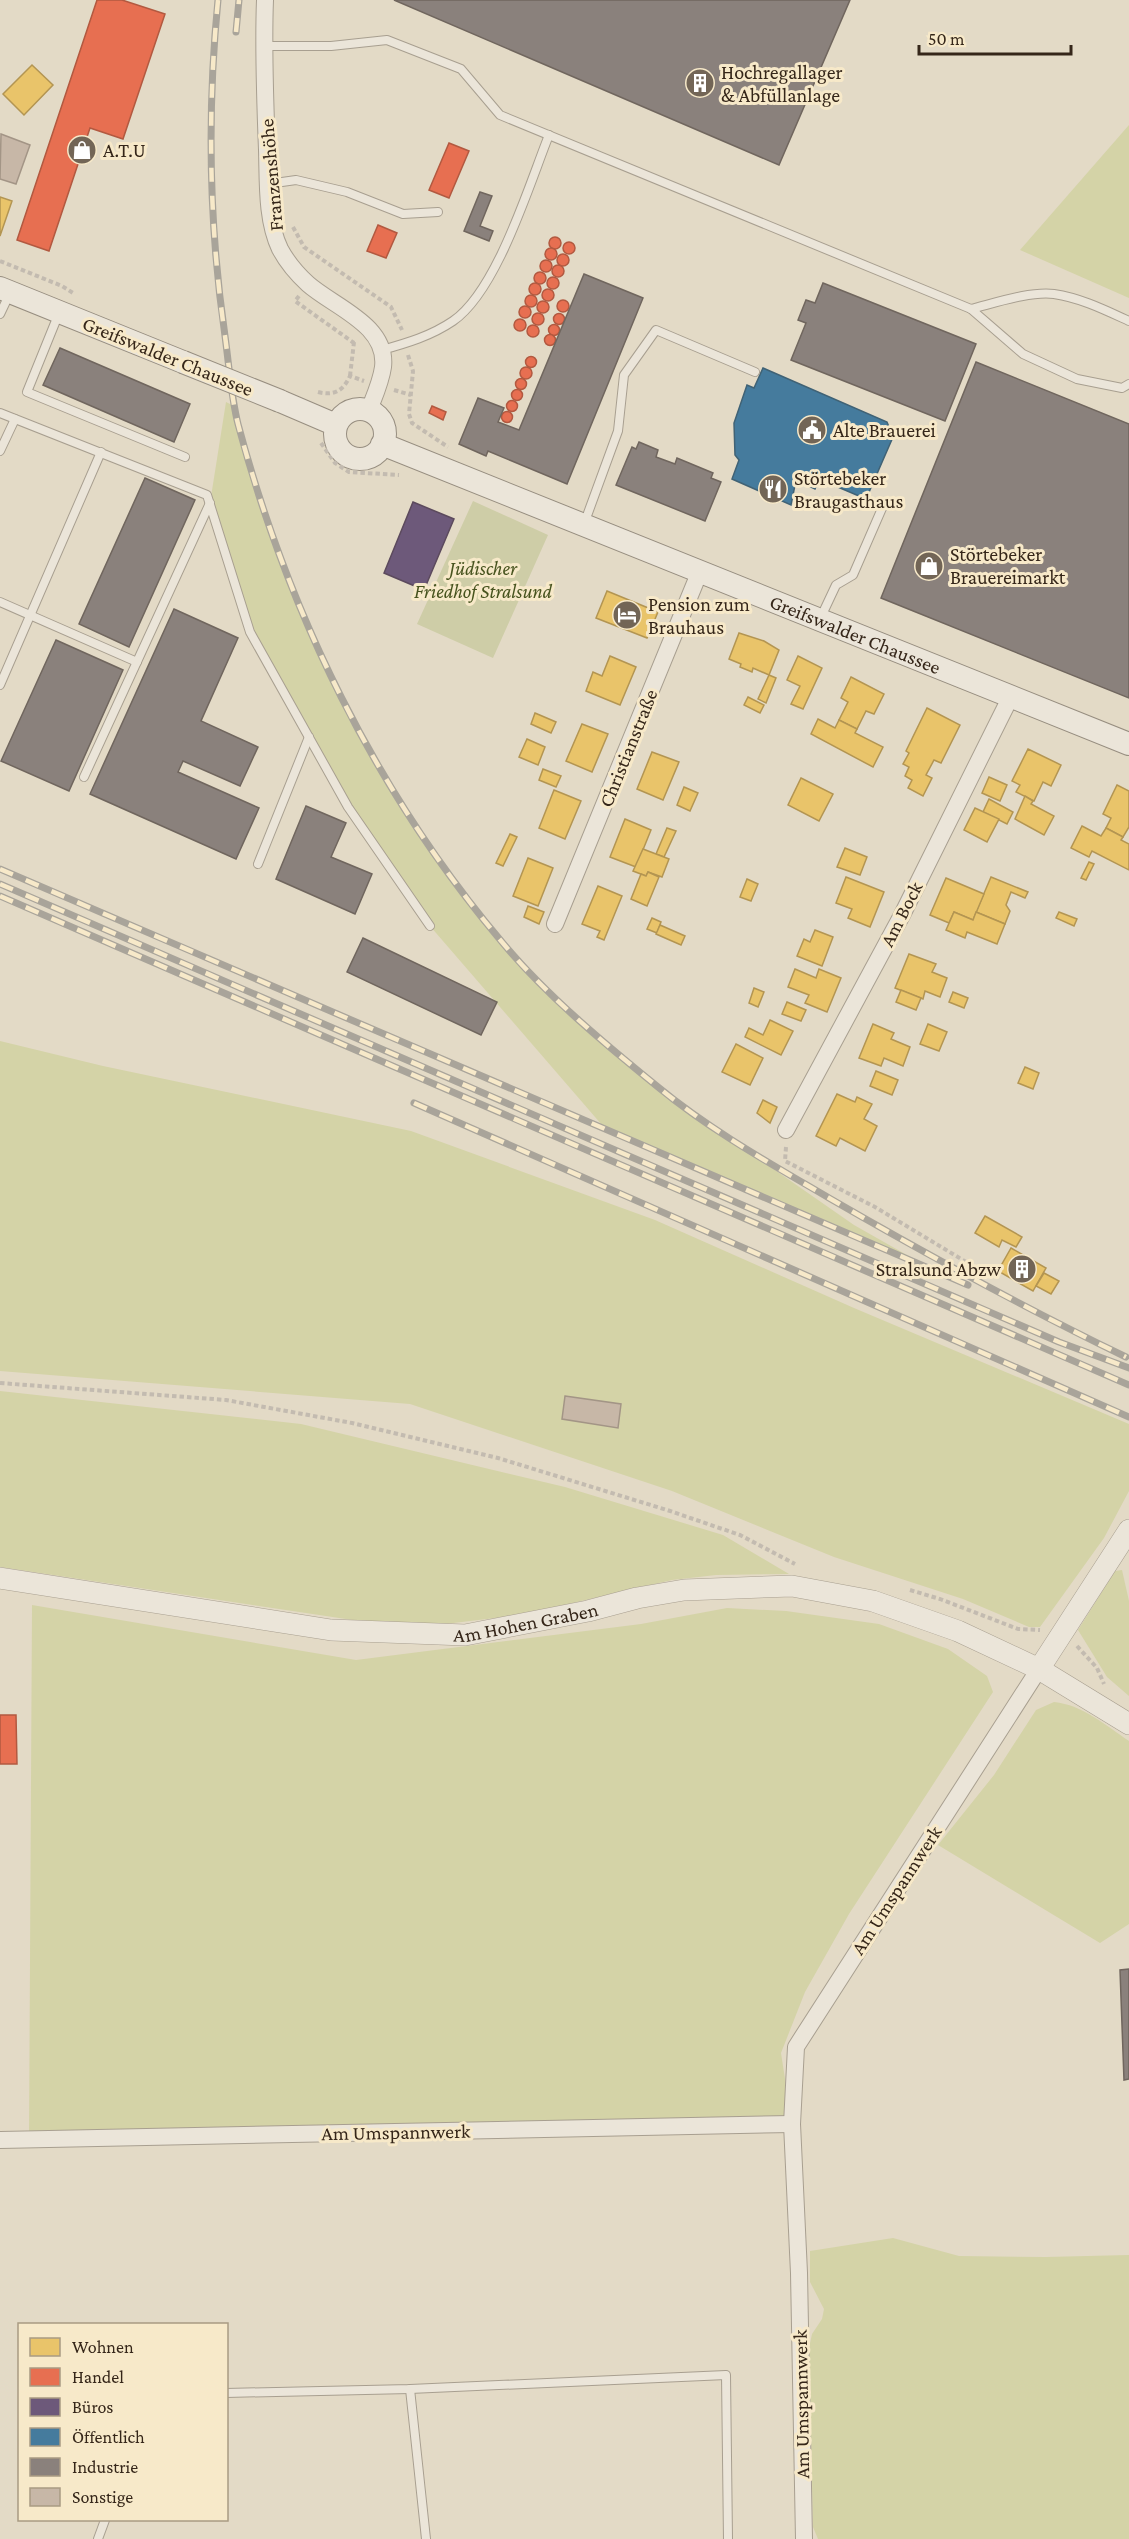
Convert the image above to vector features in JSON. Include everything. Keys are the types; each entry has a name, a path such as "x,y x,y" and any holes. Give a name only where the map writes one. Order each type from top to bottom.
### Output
{"main road":[{"name":"Greifswalder Chaussee","path":"5,290 336,425"},
{"path":"353,410 369,411 381,421 384,428 382,444 370,456 354,458 340,449 334,433 336,425 346,413 353,410"},
{"name":"Greifswalder Chaussee","path":"382,444 474,483 700,571 1129,744"}],"street":[{"name":"Franzenshöhe","path":"266,0 263,46 268,184 279,246 289,264 308,284 372,332 382,350"},
{"path":"369,411 383,366 382,350"},
{"name":"Christianstraße","path":"555,924 700,571"},
{"name":"Am Bock","path":"786,1130 902,915 1011,696"},
{"path":"1039,1669 1128,1543"},
{"name":"Am Hohen Graben","path":"0,1578 331,1630 465,1635 684,1590 792,1586 873,1601 958,1631 1039,1669 1129,1724"},
{"name":"Am Umspannwerk","path":"804,2539 799,2273 792,2124 796,2047 1039,1669"},
{"name":"Am Umspannwerk","path":"0,2140 792,2124"}],"lane":[{"path":"263,46 331,46 387,40 461,69 500,115 971,309 1023,354 1077,379 1122,388 1129,384"},
{"path":"382,350 429,335 455,319 475,300 495,269 549,135"},
{"path":"268,184 296,180 347,192 403,214 438,212"},
{"path":"0,314 5,290"},
{"path":"971,309 1012,299 1052,294 1088,302 1129,321"},
{"path":"60,312 27,392 185,457"},
{"path":"584,525 618,431 624,375 656,330 755,372"},
{"path":"0,413 207,495 250,632 348,807 430,926"},
{"path":"0,450 15,419"},
{"path":"0,685 101,452"},
{"path":"84,777 210,503"},
{"path":"820,619 836,585 853,575 883,506"},
{"path":"0,602 137,662"},
{"path":"258,864 309,737"},
{"path":"228,2393 410,2390 726,2375 728,2539"},
{"path":"410,2390 426,2539"},
{"path":"98,2539 105,2521"}],"path":[{"path":"314,391 335,393 342,389 350,376 354,343 346,311"},
{"path":"406,343 413,371 409,414 412,423 422,430"},
{"path":"350,376 378,386"},
{"path":"318,440 330,459 349,472 402,475"},
{"path":"786,1130 785,1161 875,1207 991,1277"},
{"path":"0,1383 226,1400 363,1426 498,1458 667,1510 740,1535 801,1566"},
{"path":"907,1589 1018,1629 1053,1629 1085,1653 1097,1668 1103,1683 1112,1690"}],"green space":[{"path":"1129,125 1129,298 1020,250"},
{"path":"226,402 232,405 289,578 322,659 378,769 451,876 503,944 543,986 660,1090 854,1225 928,1267 608,1132 430,926 348,807 250,632 210,503"},
{"name":"Jüdischer Friedhof Stralsund","path":"473,501 548,535 493,658 417,624"},
{"path":"0,1041 103,1066 411,1131 655,1220 854,1308 1129,1424 1129,1491 1104,1538 1040,1627 1029,1627 963,1599 834,1557 672,1491 410,1404 0,1371"},
{"path":"0,1391 301,1424 565,1487 723,1535 789,1574 716,1575 672,1580 521,1615 445,1624 366,1622 0,1567"},
{"path":"1122,1570 1129,1601 1129,1696 1107,1677 1078,1630 1115,1571"},
{"path":"32,1605 356,1660 641,1624 727,1608 786,1611 879,1624 948,1649 987,1676 993,1692 849,1914 805,1992 781,2053 792,2124 29,2140"},
{"path":"1054,1702 1084,1711 1129,1741 1129,1924 1100,1943 938,1845 994,1775 1036,1710"},
{"path":"893,2238 959,2256 1129,2255 1129,2539 818,2539 813,2527 809,2348 812,2334 822,2319 824,2309 810,2282 810,2251"}],"building: Wohnen":[{"path":"32,65 53,85 24,115 3,94"},
{"path":"0,197 12,201 0,236"},
{"name":"Pension zum Brauhaus","path":"607,591 658,612 647,638 596,618"},
{"path":"739,633 764,641 779,650 769,675 753,668 752,672 729,659"},
{"path":"610,656 636,667 620,705 586,691 593,672 602,676"},
{"path":"798,656 822,668 803,709 791,704 800,686 787,680"},
{"path":"769,675 776,678 766,703 758,699"},
{"path":"851,677 884,694 874,714 866,711 857,729 839,720 848,702 841,698"},
{"path":"748,697 764,705 760,713 744,705"},
{"path":"927,708 960,725 941,763 934,760 926,775 932,778 923,796 908,788 912,780 905,776 909,767 903,764 909,753 906,751"},
{"path":"535,713 556,722 551,733 531,724"},
{"path":"818,719 835,728 839,720 857,729 855,733 883,747 873,767 811,734"},
{"path":"582,724 608,734 592,772 566,761"},
{"path":"527,739 545,747 538,765 519,757"},
{"path":"1028,749 1061,765 1051,786 1043,782 1034,801 1016,792 1020,785 1012,781"},
{"path":"652,752 679,762 663,800 637,789"},
{"path":"543,769 561,776 556,787 539,780"},
{"path":"989,777 1007,785 1000,801 982,793"},
{"path":"801,778 833,794 819,821 788,805"},
{"path":"1117,785 1129,791 1129,827 1123,837 1106,828 1111,818 1103,814"},
{"path":"684,787 698,793 690,811 677,805"},
{"path":"554,790 581,801 565,839 539,828"},
{"path":"1025,796 1033,801 1031,804 1054,816 1044,835 1015,819"},
{"path":"989,799 1013,812 1007,824 983,812"},
{"path":"975,808 999,819 987,842 964,830"},
{"path":"625,819 651,830 636,867 610,857"},
{"path":"1082,826 1101,836 1106,828 1123,837 1121,840 1129,844 1129,870 1092,851 1089,857 1071,848"},
{"path":"667,828 676,831 664,857 656,854"},
{"path":"510,834 517,837 503,866 496,863"},
{"path":"845,848 867,857 860,875 837,867"},
{"path":"643,849 669,859 662,877 648,872 646,876 633,871"},
{"path":"528,858 553,868 538,906 513,896"},
{"path":"1089,862 1094,864 1086,880 1081,878"},
{"path":"648,872 659,877 647,906 631,899 641,874 646,876"},
{"path":"846,877 884,892 870,927 848,918 852,909 836,903"},
{"path":"991,877 1028,892 1025,898 1011,892 1006,905 1010,911 1005,924 976,912"},
{"path":"946,878 984,894 973,920 954,912 949,923 930,915"},
{"path":"747,879 758,884 751,901 740,897"},
{"path":"598,886 622,896 604,940 597,937 600,931 582,924"},
{"path":"528,906 544,912 539,924 524,917"},
{"path":"954,912 973,920 976,912 1005,924 997,944 967,932 965,938 946,930"},
{"path":"1059,912 1077,919 1074,926 1056,918"},
{"path":"652,918 661,922 657,933 647,929"},
{"path":"660,925 685,936 681,945 656,934"},
{"path":"815,930 833,937 822,966 797,956 804,939 810,942"},
{"path":"909,954 936,964 932,972 947,978 940,997 925,991 923,999 895,988"},
{"path":"795,969 816,978 819,969 841,978 827,1012 805,1003 809,995 788,987"},
{"path":"754,988 764,992 758,1007 749,1003"},
{"path":"901,990 921,998 916,1010 896,1002"},
{"path":"953,992 968,998 964,1008 949,1002"},
{"path":"787,1002 806,1010 801,1021 782,1014"},
{"path":"770,1020 793,1031 781,1055 745,1037 749,1028 763,1035"},
{"path":"873,1024 894,1033 891,1039 910,1047 903,1066 884,1058 881,1066 859,1058"},
{"path":"928,1024 947,1032 939,1051 920,1044"},
{"path":"736,1044 763,1058 750,1085 722,1072"},
{"path":"1025,1067 1039,1073 1033,1089 1018,1083"},
{"path":"876,1071 898,1080 892,1095 870,1086"},
{"path":"837,1094 855,1102 857,1097 872,1104 864,1119 877,1126 865,1151 840,1138 836,1146 816,1136"},
{"path":"763,1100 777,1107 770,1123 757,1113"},
{"path":"985,1216 1022,1237 1016,1247 1002,1240 999,1247 975,1233"},
{"name":"Stralsund Abzw","path":"1011,1248 1046,1268 1033,1291 998,1271"},
{"path":"1044,1273 1059,1281 1051,1294 1036,1286"}],"building: Handel":[{"path":"97,0 122,0 165,14 123,139 90,128 49,251 17,240"},
{"path":"449,143 469,151 449,198 429,190"},
{"path":"378,225 397,233 386,258 367,251"},
{"path":"555,237 561,243 555,249 549,243"},
{"path":"569,242 575,248 569,254 563,248"},
{"path":"551,248 557,254 551,260 545,254"},
{"path":"563,254 569,260 563,266 557,260"},
{"path":"546,260 552,266 546,272 540,266"},
{"path":"558,265 564,271 558,277 552,271"},
{"path":"540,272 546,278 540,284 534,278"},
{"path":"553,277 559,283 553,289 547,283"},
{"path":"535,283 541,289 535,295 529,289"},
{"path":"548,289 554,295 548,301 542,295"},
{"path":"531,295 537,301 531,307 525,301"},
{"path":"563,300 569,306 563,312 557,306"},
{"path":"543,301 549,307 543,313 537,307"},
{"path":"525,306 531,312 525,318 519,312"},
{"path":"538,313 544,319 538,325 532,319"},
{"path":"559,313 565,319 559,325 553,319"},
{"path":"520,319 526,325 520,331 514,325"},
{"path":"554,324 560,330 554,336 548,330"},
{"path":"533,325 539,331 533,337 527,331"},
{"path":"550,334 556,340 550,346 544,340"},
{"path":"531,356 537,362 531,368 525,362"},
{"path":"526,367 532,373 526,379 520,373"},
{"path":"521,378 527,384 521,390 515,384"},
{"path":"517,389 523,395 517,401 511,395"},
{"path":"512,400 518,406 512,412 506,406"},
{"path":"432,406 446,412 443,420 429,413"},
{"path":"507,411 513,417 507,423 501,417"},
{"path":"0,1715 16,1715 17,1764 0,1764"}],"building: Büros":[{"path":"413,502 454,519 424,590 384,573"}],"building: Öffentlich":[{"name":"Alte Brauerei","path":"763,368 887,422 893,437 866,499 819,479 815,489 796,480 791,505 732,479 739,460 735,455 734,423 747,385 754,388"}],"building: Industrie":[{"name":"Hochregallager & Abfüllanlage","path":"394,0 850,0 779,165"},
{"path":"480,192 492,196 480,226 493,231 489,241 464,231"},
{"path":"584,274 643,298 567,484 488,451 486,456 459,444 478,398 504,408 498,422 519,430"},
{"path":"823,283 976,344 945,421 791,360 806,323 798,320 806,300 815,303"},
{"path":"60,348 190,404 174,442 43,385"},
{"path":"976,362 1129,424 1129,698 881,598"},
{"path":"639,442 658,450 656,457 675,464 677,458 713,473 711,478 721,482 705,521 616,485 632,447 636,449"},
{"path":"145,478 195,500 129,647 79,624"},
{"path":"174,609 238,638 201,721 258,747 240,786 183,761 178,772 259,808 236,859 90,794"},
{"path":"56,640 123,670 69,791 1,761"},
{"path":"306,806 346,823 331,857 372,874 355,914 276,879"},
{"path":"363,938 497,1002 481,1035 347,972"},
{"path":"1129,1969 1129,2079 1124,2080 1120,1970"}],"building: Sonstige":[{"path":"1,134 30,145 16,184 0,179"},
{"path":"565,1396 621,1404 618,1428 562,1419"}],"railway":[{"path":"218,0 212,84 211,168 220,294 238,424 259,494 310,631 376,762 415,825 457,885 502,942 537,981 617,1054 698,1118 865,1219 1013,1300 1126,1357"},
{"path":"236,32 239,0"},
{"path":"0,869 968,1285"},
{"path":"0,884 1059,1342 1129,1368"},
{"path":"0,896 1129,1385"},
{"path":"414,1103 1129,1417"}],"place":[{"name":"Hochregallager & Abfüllanlage","path":"700,83"},
{"name":"A.T.U","path":"82,150"},
{"name":"Alte Brauerei","path":"812,430"},
{"name":"Störtebeker Braugasthaus","path":"773,489"},
{"name":"Störtebeker Brauereimarkt","path":"929,566"},
{"name":"Pension zum Brauhaus","path":"627,615"},
{"name":"Stralsund Abzw","path":"1022,1269"}]}
